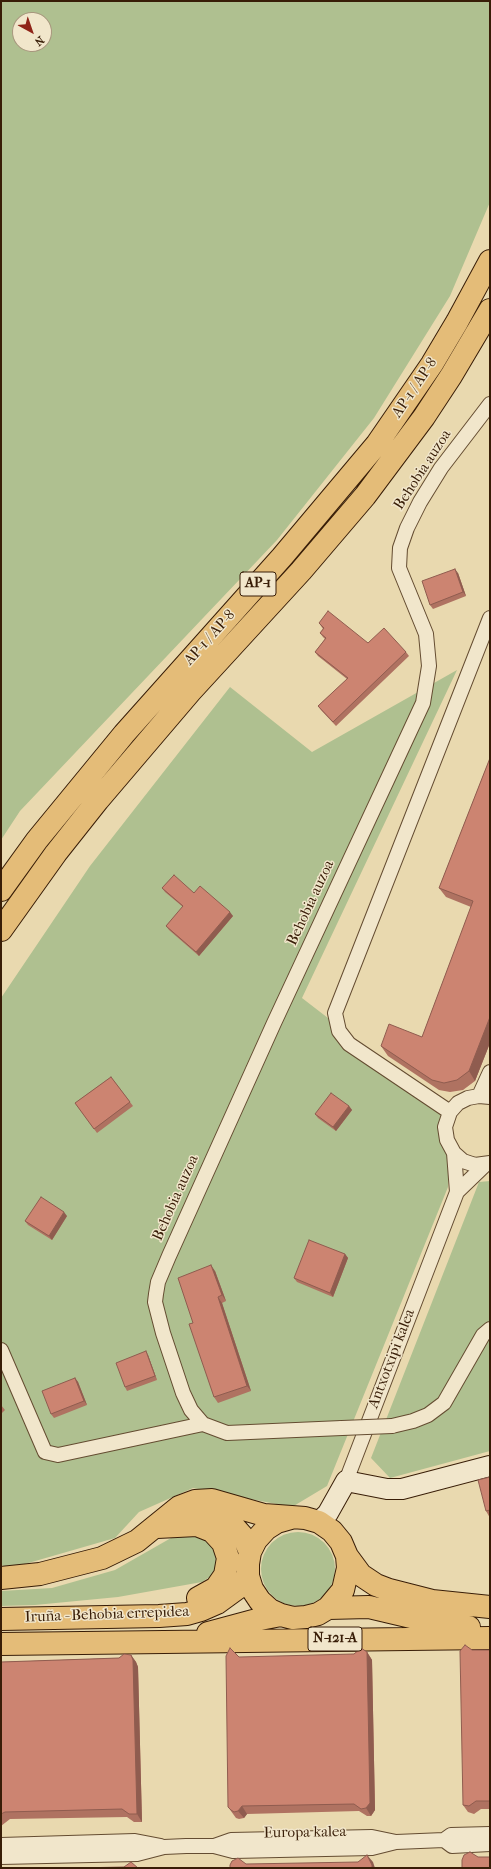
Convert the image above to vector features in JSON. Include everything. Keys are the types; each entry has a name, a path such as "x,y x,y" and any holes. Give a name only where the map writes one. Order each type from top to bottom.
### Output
{"highway":[{"name":"AP-1 / AP-8","path":"1,890 37,840 119,740 315,519 377,444 435,358 457,322 490,261"},
{"name":"AP-1 / AP-8","path":"1,930 52,859 98,800 190,692 301,571 365,496 424,417 455,370 490,310"},
{"path":"1,1578 40,1574 90,1563 126,1548 157,1527 179,1507 187,1503 204,1500 221,1502 264,1515 291,1518"},
{"path":"157,1527 190,1516 207,1514 219,1517 236,1528 250,1552"},
{"name":"N-121-A","path":"291,1518 305,1518 319,1522 332,1531 341,1542 346,1556 348,1568 347,1580 343,1590 328,1608 318,1614 306,1618 294,1618 281,1615 270,1610 260,1601 252,1589 248,1576 250,1552 256,1540 266,1529 278,1522 291,1518"},
{"path":"105,1617 142,1606 190,1600 202,1596 216,1588 221,1582 225,1575 228,1558 223,1543 212,1531 197,1525 157,1527"},
{"name":"N-121-A","path":"346,1556 361,1575 376,1585 389,1590 432,1601 490,1607"},
{"name":"Iruña - Behobia errepidea","path":"1,1619 159,1616 201,1610 229,1595 248,1576"},
{"name":"N-121-A","path":"328,1608 369,1607 446,1624 490,1628"},
{"name":"Iruña - Behobia errepidea","path":"180,1641 260,1619 281,1615"},
{"name":"Iruña - Behobia errepidea","path":"1,1644 490,1638"}],"street":[{"name":"Behobia auzoa","path":"203,1424 192,1410 183,1393 163,1333 155,1302 158,1282 279,1012 423,703 429,666 426,634 399,568 400,548 406,528 441,468 490,404"},
{"path":"450,1112 349,1044 339,1031 335,1013 490,618"},
{"path":"488,1164 475,1165 464,1161 454,1153 447,1140 445,1127 450,1112 463,1101 484,1096 490,1072"},
{"name":"Antxotxipi kalea","path":"319,1522 328,1513 346,1481 456,1192 454,1153"},
{"name":"Antxotxipi kalea","path":"456,1192 488,1164"},
{"path":"1,1350 45,1452 58,1455 203,1424 227,1433 392,1426 413,1421 428,1415 444,1403 484,1335 490,1329"},
{"path":"346,1481 387,1489 402,1489 490,1466"},
{"name":"Europa kalea","path":"1,1845 135,1841 164,1847 214,1846 233,1851 372,1848 396,1842 444,1840 451,1835 490,1834"},
{"name":"Europa kalea","path":"444,1840 452,1846 490,1844"},
{"name":"Europa kalea","path":"1,1857 138,1854 164,1847"}],"green space":[{"path":"1,1 490,1 490,202 450,296 374,418 277,540 20,811 1,840"},
{"path":"457,670 302,998 450,1112 448,1187 327,1486 292,1507 193,1488 139,1512 115,1538 11,1568 1,1565 1,998 90,866 230,687 312,752"},
{"path":"490,1181 490,1451 390,1478 371,1458 479,1182"},
{"path":"291,1532 305,1532 319,1538 329,1548 335,1562 333,1583 329,1590 319,1600 305,1606 291,1606 277,1600 267,1590 261,1576 261,1562 267,1548 277,1538"},
{"path":"178,1534 207,1536 219,1560 213,1575 202,1582 118,1597 35,1605 1,1606 1,1591 52,1588 115,1570"}],"building":[{"path":"455,569 463,592 430,605 422,581"},
{"path":"328,611 368,643 384,628 406,652 333,722 318,706 348,678 315,652 326,638 320,633 324,628 319,623"},
{"path":"490,758 490,1017 469,1071 457,1080 444,1083 432,1080 381,1046 389,1024 422,1037 473,901 439,888"},
{"path":"174,875 194,893 200,886 230,912 196,952 166,926 183,906 162,888"},
{"path":"111,1077 130,1102 94,1129 75,1103"},
{"path":"331,1093 349,1106 333,1127 315,1114"},
{"path":"41,1197 64,1212 49,1236 25,1221"},
{"path":"309,1240 345,1254 330,1293 294,1278"},
{"path":"211,1265 222,1295 218,1297 247,1386 214,1397 189,1324 193,1323 178,1278"},
{"path":"146,1351 155,1376 125,1387 116,1363"},
{"path":"75,1378 84,1401 51,1414 42,1391"},
{"path":"490,1477 490,1510 486,1511 478,1480"},
{"path":"465,1645 472,1650 490,1650 490,1801 476,1801 469,1806 463,1805 460,1651"},
{"path":"230,1648 239,1657 354,1654 361,1648 367,1652 370,1803 366,1808 361,1809 354,1804 242,1806 238,1811 234,1812 228,1807 226,1656"},
{"path":"124,1654 131,1655 133,1660 137,1814 129,1814 122,1809 5,1812 1,1814 1,1662 119,1658"},
{"path":"470,1852 478,1857 490,1857 490,1868 462,1868 462,1860 464,1855"},
{"path":"367,1855 372,1868 230,1868 232,1861 238,1858 246,1864 358,1862"},
{"path":"131,1862 138,1868 76,1868 124,1867"}]}
